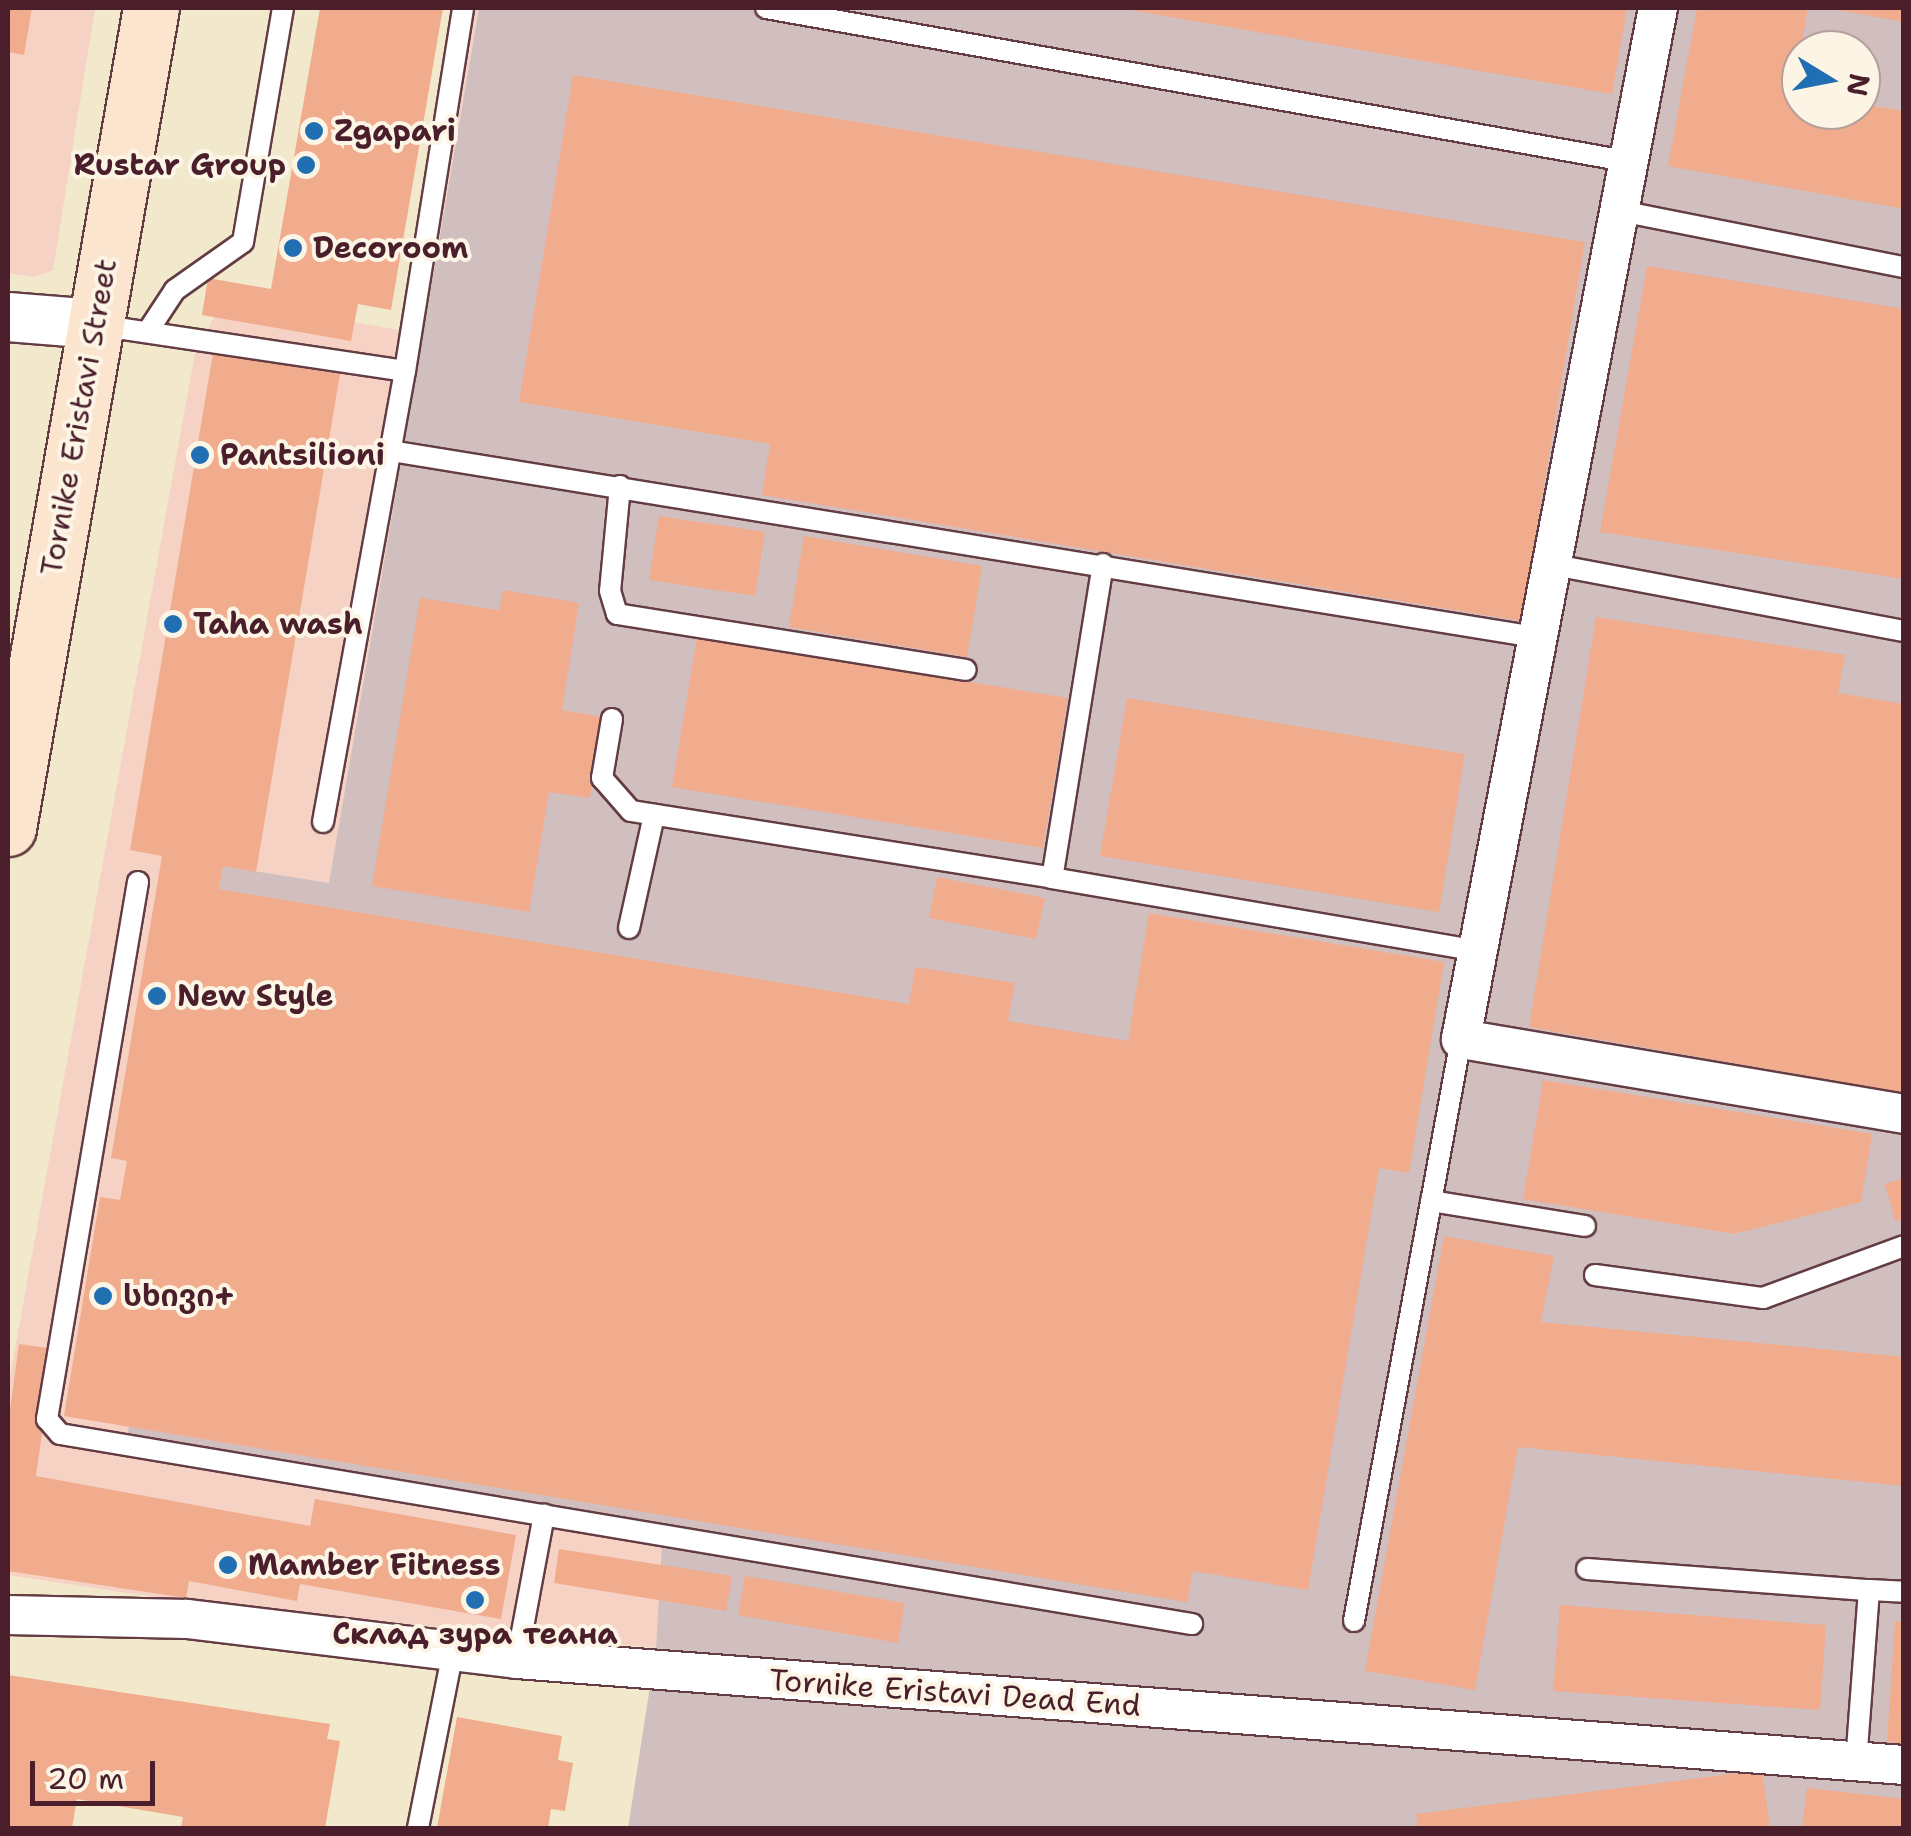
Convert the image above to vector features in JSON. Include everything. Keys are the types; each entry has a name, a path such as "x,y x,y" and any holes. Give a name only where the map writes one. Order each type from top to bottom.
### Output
{"main road":[{"name":"Tornike Eristavi Street","path":"8,828 14,746 95,324 150,8"}],"street":[{"path":"1658,8 1615,210 1461,1039 1904,1114"},
{"path":"8,317 95,324"},
{"name":"Tornike Eristavi Dead End","path":"8,1615 187,1619 517,1660 1904,1765"}],"lane":[{"path":"148,331 175,290 243,242 284,8"},
{"path":"323,822 406,372 464,8"},
{"path":"766,8 1626,162"},
{"path":"1615,210 1904,267"},
{"path":"175,290 201,294"},
{"path":"95,324 406,372"},
{"path":"391,451 1536,637"},
{"path":"620,486 610,591 617,614 966,670"},
{"path":"1052,878 1103,564"},
{"path":"1549,564 1904,631"},
{"path":"612,719 602,778 631,812 1478,950"},
{"path":"629,928 654,815"},
{"path":"138,882 46,1420 60,1434 1192,1624"},
{"path":"1354,1621 1461,1039"},
{"path":"1431,1200 1584,1226"},
{"path":"1595,1275 1763,1298 1904,1246"},
{"path":"517,1660 544,1515"},
{"path":"1586,1569 1904,1592"},
{"path":"1856,1762 1869,1590"},
{"path":"418,1828 452,1652"}],"shaded area":[{"path":"8,8 95,8 53,270 35,277 8,273"},
{"path":"454,8 479,8 329,884 224,866 127,1437 663,1526 656,1648 187,1602 8,1575 8,1388 195,353 223,300 399,330"},
{"path":"479,8 1903,8 1903,1828 628,1828 656,1648 663,1526 127,1437 223,866 329,883"}],"building":[{"path":"8,8 32,8 24,55 8,52"},
{"path":"320,8 443,8 391,310 358,304 351,341 202,315 208,278 271,289"},
{"path":"1119,8 1627,8 1612,94"},
{"path":"1697,8 1808,8 1804,30 1781,30 1781,130 1881,130 1881,107 1904,111 1904,209 1668,166"},
{"path":"1904,8 1904,22 1833,9"},
{"path":"573,75 1585,242 1521,621 762,495 770,444 519,402"},
{"path":"1647,266 1904,309 1904,579 1600,532"},
{"path":"214,347 341,368 256,872 223,866 219,889 909,1004 915,967 1015,983 1008,1021 1128,1041 1149,913 1444,962 1409,1173 1379,1168 1308,1590 1193,1571 1187,1602 64,1416 100,1197 120,1200 127,1161 111,1158 162,856 130,850"},
{"path":"659,516 765,532 755,596 649,580"},
{"path":"804,536 982,566 967,657 789,627"},
{"path":"503,590 579,603 562,710 603,717 590,798 549,792 529,912 372,886 420,598 499,610"},
{"path":"1596,617 1845,655 1838,693 1904,704 1904,1093 1529,1027"},
{"path":"697,637 1068,698 1043,848 672,787"},
{"path":"1127,698 1465,754 1439,912 1100,856"},
{"path":"937,877 1045,898 1036,939 929,918"},
{"path":"1543,1080 1872,1134 1861,1202 1734,1234 1523,1199"},
{"path":"1904,1178 1904,1219 1895,1221 1885,1184"},
{"path":"1444,1236 1554,1256 1541,1322 1904,1357 1904,1486 1518,1447 1475,1690 1365,1671"},
{"path":"19,1344 54,1349 36,1476 310,1526 315,1499 516,1535 501,1619 300,1584 297,1601 189,1581 186,1598 8,1571 8,1424"},
{"path":"559,1549 732,1576 726,1611 554,1583"},
{"path":"745,1576 905,1603 898,1643 738,1615"},
{"path":"1560,1605 1826,1625 1820,1710 1553,1691"},
{"path":"1895,1621 1904,1622 1904,1744 1887,1742"},
{"path":"8,1675 330,1724 327,1739 340,1741 325,1828 181,1828 183,1817 77,1799 72,1828 8,1828"},
{"path":"457,1717 562,1736 558,1760 573,1763 565,1811 551,1809 548,1828 437,1828"},
{"path":"1762,1770 1770,1828 1418,1828 1416,1814"},
{"path":"1807,1788 1904,1799 1904,1828 1802,1828"}],"place":[{"name":"Zgapari","path":"314,131"},
{"name":"Rustar Group","path":"306,165"},
{"name":"Decoroom","path":"293,248"},
{"name":"Pantsilioni","path":"200,455"},
{"name":"Taha wash","path":"173,624"},
{"name":"New Style","path":"157,996"},
{"name":"სხივი+","path":"103,1296"},
{"name":"Mamber Fitness","path":"228,1565"},
{"name":"Склад зура теана","path":"475,1600"}]}
